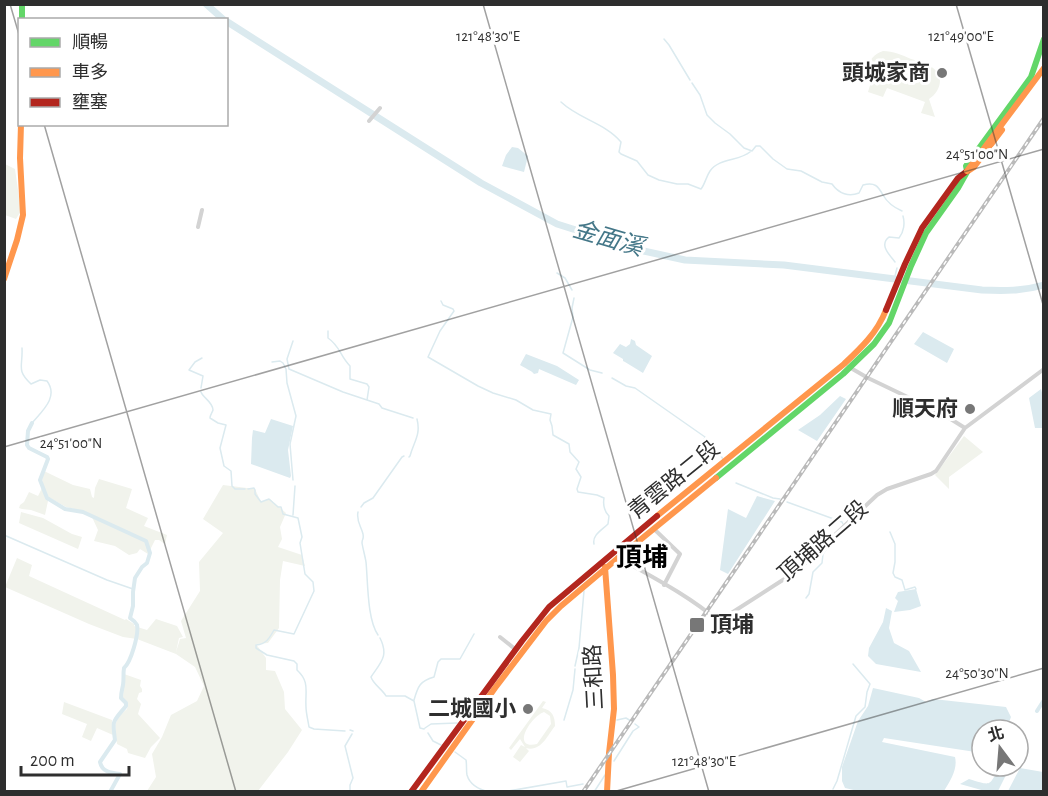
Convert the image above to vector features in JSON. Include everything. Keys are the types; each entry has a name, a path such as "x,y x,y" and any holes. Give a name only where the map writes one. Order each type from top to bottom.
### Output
{"main road":[{"path":"967,171 966,166 1030,77 1044,39"},
{"path":"899,289 927,232 962,183 967,171 1044,68"},
{"path":"4,279 18,240 23,215 21,126"},
{"path":"899,289 904,268 922,228 958,178 967,171"},
{"name":"青雲路二段","path":"411,792 546,621 847,366 876,330 899,289"},
{"name":"青雲路二段","path":"421,792 494,688 516,649 549,607 611,554 847,366"},
{"name":"三和路","path":"604,560 614,675 614,709 607,792"}],"street":[{"path":"369,121 380,108"},
{"path":"198,227 202,210"},
{"path":"847,366 941,412 965,428"},
{"name":"頂埔路二段","path":"611,554 704,609 717,620 722,619 801,567 877,495 936,471 965,428 1044,369"},
{"path":"654,528 680,554 664,585"},
{"path":"500,637 516,649"}],"shaded area":[{"path":"883,51 894,52 922,62 937,72 940,84 929,99 935,117 921,113 925,102 887,88 883,97 868,92 871,82 864,79 866,75 871,76 869,68 871,60"},
{"path":"512,147 518,148 528,156 524,172 502,166"},
{"path":"5,164 15,169 21,211 16,219 5,215"},
{"path":"923,332 954,349 947,363 914,344"},
{"path":"631,339 652,356 643,373 613,353 620,344 626,347 630,344"},
{"path":"526,354 557,366 579,380 576,385 539,369 538,373 534,374 520,365"},
{"path":"1041,389 1043,428 1035,428 1029,398"},
{"path":"840,396 846,399 817,441 798,430 820,415"},
{"path":"271,419 293,426 288,450 290,478 251,464 253,430 265,433"},
{"path":"964,436 983,452 949,477 949,489 935,475"},
{"path":"44,471 73,485 90,489 94,498 99,479 132,489 126,508 148,518 144,526 167,535 165,544 155,540 148,554 140,549 137,553 129,555 115,546 94,541 98,530 91,515 82,511 66,507 50,498 45,515 19,508 29,492 38,496 43,486"},
{"path":"223,485 255,489 261,502 270,499 286,513 280,527 282,539 278,547 302,555 305,566 283,561 280,580 279,628 268,643 256,644 266,658 266,670 275,671 284,692 285,709 302,730 258,791 147,791 156,777 152,754 171,715 197,701 204,686 195,667 176,654 89,624 5,587 17,558 32,565 29,576 126,619 134,626 147,630 156,619 177,626 183,637 179,638 176,652 180,639 186,638 181,621 200,591 199,562 223,533 203,519"},
{"path":"757,496 775,501 728,574 720,570 728,509 746,518"},
{"path":"21,512 43,518 82,537 78,549 19,523"},
{"path":"916,589 921,606 894,612 898,592"},
{"path":"886,608 892,611 889,628 894,643 909,651 921,672 876,664 868,656 869,648 883,622"},
{"path":"124,674 141,680 142,692 139,693 137,699 141,704 138,714 160,738 145,758 128,753 127,749 117,744 117,721 128,705 123,698"},
{"path":"873,688 919,698 926,702 933,699 1006,707 1011,717 970,718 970,751 884,738 882,742 955,757 954,770 944,791 858,791 845,788 842,781 842,767 858,721 868,706"},
{"path":"543,701 546,702 542,708 552,714 555,726 546,738 536,748 526,748 529,751 520,762 513,757 521,745 525,747 520,739 511,750 509,748","holes":["544,712 550,716 551,724 537,744 529,745 525,742 524,738 529,725"]},
{"path":"64,702 112,720 113,735 97,728 91,741 82,737 87,724 62,714"},
{"path":"1030,770 1043,772 1043,791 1008,791 1015,778 1030,778"},
{"path":"993,778 1004,778 998,791 985,791 960,784 969,779 984,783 990,782"}],"waterway":[{"name":"金面溪","path":"206,4 222,18"},
{"name":"金面溪","path":"228,22 481,183 557,224 639,250 685,260 784,265 982,290 1013,290 1044,285"},
{"path":"664,39 690,80"},
{"path":"692,83 700,95 707,115 744,148 752,151 756,146 760,146 787,169 801,171 822,182 832,184 844,194 859,193 863,185 873,184 889,202 902,211"},
{"path":"561,102 615,136 621,142 619,152 637,161 648,175 659,180 688,184 701,189 714,167 750,152"},
{"path":"895,262 886,249 885,243 889,237 899,238 901,236 904,227 903,216"},
{"path":"894,280 897,268"},
{"path":"557,273 565,278 572,290"},
{"path":"574,298 573,317 563,353 590,370 602,373"},
{"path":"441,301 443,305 454,311 440,331 428,357 493,393 516,400 533,410 551,414 553,435 569,444 570,452 579,462 576,469 581,477 578,492 604,498 604,507 609,516 608,524 596,535 594,544"},
{"path":"328,331 328,338 350,366 350,379 367,384 369,387 367,400 379,404 382,408 413,418"},
{"path":"293,341 287,359 289,369 367,400"},
{"path":"22,348 23,375 31,384 40,380 47,381 51,393 48,404 32,423"},
{"path":"201,388 203,376 189,370 195,362 202,358"},
{"path":"272,362 280,361 286,369 287,383 296,416 290,444 293,480"},
{"path":"612,378 635,388 705,437 703,442 723,459"},
{"path":"201,392 213,407 210,418 226,425 220,448 224,466 231,471 232,486 235,489 245,489"},
{"path":"409,457 418,434 417,419"},
{"path":"32,423 28,431 27,445 48,459 40,480 47,498 65,509 83,512 146,541 150,553 147,563 135,578 130,618 137,625 137,629 132,654 124,668 121,698 126,706 114,721 115,740 100,762 105,770 120,774 110,792"},
{"path":"361,507 373,498 404,456"},
{"path":"736,483 780,499"},
{"path":"293,515 295,486"},
{"path":"248,489 254,488 261,502 269,499 281,507 283,514 298,518 305,574 313,582 314,591 294,634 274,630 267,640 256,645 256,648 267,655 294,661 297,664 297,670 305,683 309,727 345,731"},
{"path":"787,502 843,524"},
{"path":"358,512 358,521 363,536 370,610 378,635"},
{"path":"890,532 895,544 893,573 895,577 902,580 905,590 915,587 916,589"},
{"path":"4,535 133,589"},
{"path":"806,598 809,594 813,572 822,563 823,554 829,545"},
{"path":"575,666 579,648 584,591"},
{"path":"414,700 420,685 434,677 438,662 441,659 460,659 474,634"},
{"path":"380,638 384,654 381,663 371,677 372,680 386,696 405,696 414,701 420,728 424,729"},
{"path":"833,789 856,716 865,707 870,684 853,664"},
{"path":"564,720 573,690 575,669"},
{"path":"1037,711 1044,700"},
{"path":"617,720 626,718 631,721"},
{"path":"425,728 431,724 457,723"},
{"path":"614,761 633,731 639,727 635,724"},
{"path":"428,733 433,741 441,745"},
{"path":"350,792 353,778 345,746 352,734"},
{"path":"455,752 466,760 470,782 490,792"},
{"path":"594,792 605,775"},
{"path":"503,792 566,781 567,787 583,784"}],"railway":[{"path":"583,792 1044,118"}],"traffic: fast":[{"path":"22,4 22,18"},
{"path":"967,171 966,166 1031,77 1044,39"},
{"path":"716,478 843,374 874,344 889,323 926,233 967,172"}],"traffic: slow":[{"path":"967,171 1044,68"},
{"path":"4,279 23,215 21,126"},
{"path":"968,171 974,167 1002,130"},
{"path":"657,516 844,364 873,333 886,310"},
{"path":"421,792 546,621 618,558 716,478"},
{"path":"605,567 614,709 607,792"}],"traffic: jam":[{"path":"886,310 922,228 958,178 967,171"},
{"path":"411,792 549,607 657,516"}],"place":[{"name":"頭城家商","path":"942,73"},
{"name":"順天府","path":"970,409"},
{"name":"頂埔","path":"697,625"},
{"name":"二城國小","path":"528,709"}],"district":[{"name":"頂埔","path":"642,558"}]}
